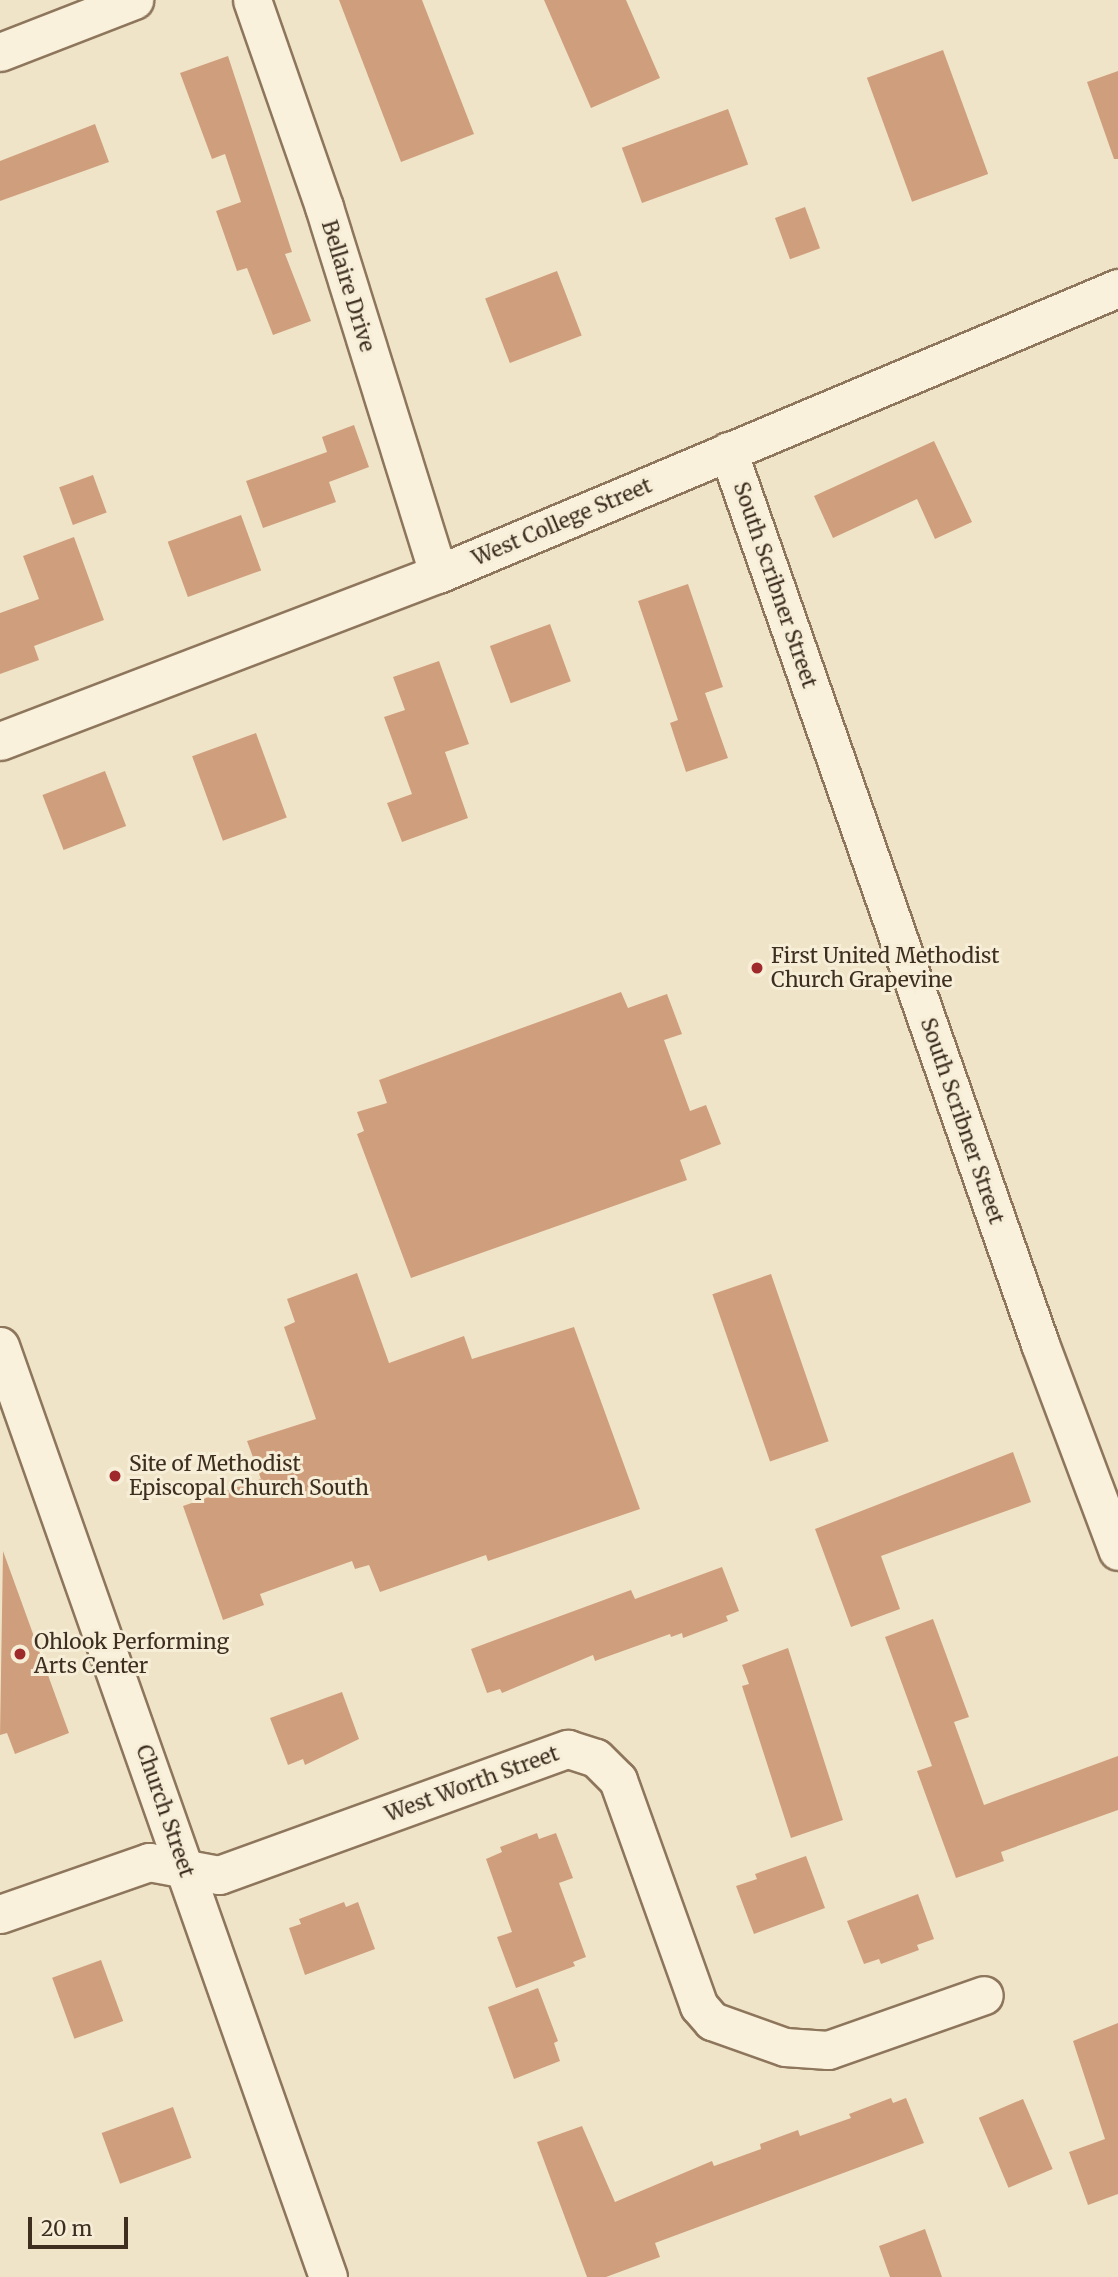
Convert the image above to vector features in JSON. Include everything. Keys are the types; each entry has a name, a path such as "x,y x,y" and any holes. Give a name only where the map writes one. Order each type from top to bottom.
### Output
{"street":[{"path":"0,51 134,0"},
{"name":"Bellaire Drive","path":"252,0 324,207 438,575"},
{"name":"West College Street","path":"0,741 438,575 1118,288"},
{"name":"South Scribner Street","path":"727,451 1040,1345 1118,1551"},
{"name":"Church Street","path":"0,1346 328,2277"},
{"name":"West Worth Street","path":"0,1914 149,1862 219,1875 568,1749 596,1758 618,1780 699,2006 712,2021 785,2047 828,2050 985,1995"}],"building":[{"path":"339,0 422,0 474,134 401,162"},
{"path":"544,0 626,0 660,78 591,108"},
{"path":"943,50 988,174 912,202 867,78"},
{"path":"228,56 292,252 285,254 311,321 273,335 247,268 237,271 216,211 241,202 225,154 212,159 180,73"},
{"path":"1118,71 1118,159 1114,159 1087,82"},
{"path":"728,109 748,164 642,203 622,148"},
{"path":"95,124 109,162 0,201 0,161"},
{"path":"805,207 820,248 790,259 775,218"},
{"path":"557,271 582,335 510,363 485,299"},
{"path":"354,425 369,467 329,482 336,502 263,528 246,481 327,452 322,437"},
{"path":"934,441 972,522 935,539 917,499 833,538 814,496"},
{"path":"93,475 107,513 73,525 59,487"},
{"path":"241,515 261,570 188,597 168,542"},
{"path":"74,537 104,620 34,646 39,660 0,674 0,613 39,599 23,556"},
{"path":"688,584 723,687 705,693 728,758 686,772 670,723 678,720 638,601"},
{"path":"550,624 571,681 511,703 490,646"},
{"path":"439,661 469,744 445,752 468,818 402,842 387,803 412,794 384,717 405,710 393,677"},
{"path":"256,733 287,818 223,841 192,756"},
{"path":"105,771 126,826 64,850 42,795"},
{"path":"621,992 628,1008 667,994 682,1034 664,1040 690,1111 706,1105 721,1144 680,1160 687,1180 411,1278 357,1134 364,1131 357,1112 387,1103 379,1080"},
{"path":"357,1273 389,1363 464,1336 472,1359 574,1327 640,1509 488,1561 486,1555 380,1592 369,1565 355,1569 352,1561 260,1594 264,1605 223,1620 183,1506 261,1479 247,1441 316,1419 284,1327 295,1322 287,1299"},
{"path":"771,1274 829,1441 770,1462 712,1294"},
{"path":"1013,1452 1031,1502 881,1556 900,1609 851,1627 815,1529"},
{"name":"Ohlook Performing Arts Center","path":"3,1551 69,1733 15,1754 7,1733 0,1735"},
{"path":"722,1567 739,1611 726,1616 728,1621 683,1638 682,1633 671,1637 670,1634 595,1661 593,1655 502,1693 500,1689 487,1693 471,1649 631,1590 635,1599"},
{"path":"933,1619 969,1717 954,1722 984,1805 1118,1756 1118,1810 1001,1852 1004,1861 956,1878 917,1771 932,1766 885,1637"},
{"path":"788,1648 843,1820 791,1838 742,1686 749,1684 742,1665"},
{"path":"342,1692 359,1739 305,1765 303,1759 288,1765 270,1718"},
{"path":"537,1833 539,1839 556,1833 573,1878 559,1883 586,1957 573,1962 575,1966 516,1988 497,1937 512,1932 486,1859 502,1852 500,1847"},
{"path":"806,1856 825,1908 754,1934 736,1886 757,1879 755,1874"},
{"path":"918,1894 934,1939 917,1945 919,1950 881,1964 879,1959 864,1964 847,1921"},
{"path":"344,1902 346,1907 358,1902 375,1949 305,1975 289,1928 301,1924 299,1919"},
{"path":"101,1960 123,2021 74,2039 52,1978"},
{"path":"538,1988 558,2041 554,2043 560,2061 514,2079 488,2007"},
{"path":"1118,2023 1118,2194 1088,2205 1069,2152 1105,2139 1073,2041"},
{"path":"891,2098 893,2103 906,2098 924,2143 655,2243 660,2257 606,2277 587,2277 537,2142 582,2126 615,2202 712,2161 714,2166 761,2149 760,2144 798,2130 800,2136 851,2118 849,2114"},
{"path":"1023,2099 1053,2169 1009,2188 979,2118"},
{"path":"173,2107 191,2158 120,2184 102,2133"},
{"path":"925,2229 942,2277 890,2277 879,2246"}],"place":[{"name":"First United Methodist Church Grapevine","path":"757,968"},
{"name":"Site of Methodist Episcopal Church South","path":"115,1476"},
{"name":"Ohlook Performing Arts Center","path":"20,1654"}]}
